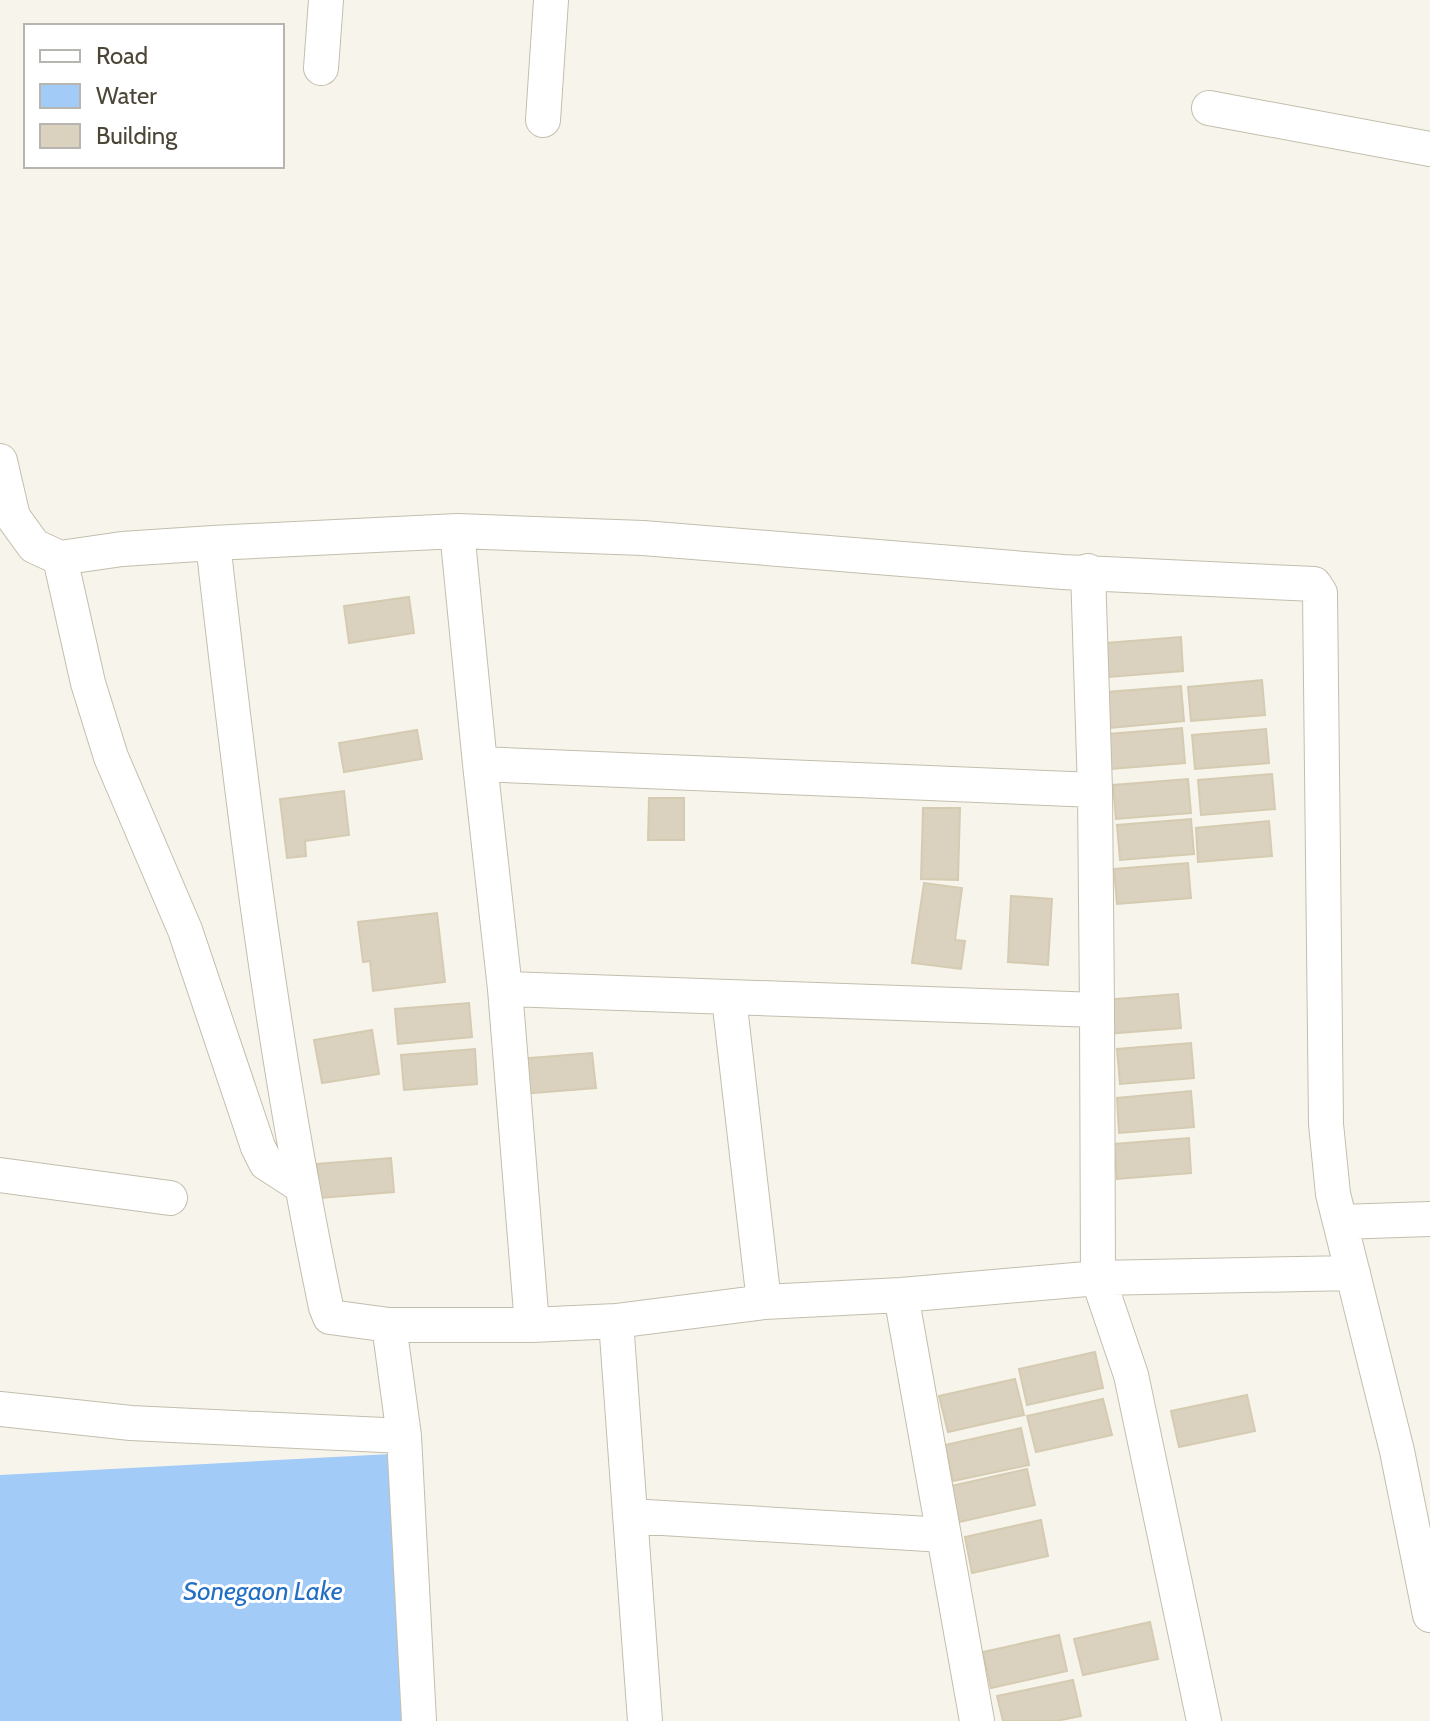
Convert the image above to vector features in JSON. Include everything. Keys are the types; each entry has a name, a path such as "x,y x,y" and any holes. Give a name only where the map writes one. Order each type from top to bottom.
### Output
{"street":[{"path":"321,68 326,0"},
{"path":"543,120 551,0"},
{"path":"1209,108 1430,149"},
{"path":"0,461 13,517 34,546 60,558 122,549 457,531 643,538 1088,571 1314,584 1320,593 1326,1124 1333,1194 1397,1451 1430,1615"},
{"path":"457,531 505,989 532,1325"},
{"path":"213,543 252,883 300,1185 330,1317 389,1325 532,1325 616,1321 764,1302 901,1295 1098,1278 1353,1273"},
{"path":"60,558 88,683 111,757 185,930 258,1147 266,1163 300,1185"},
{"path":"1088,571 1095,790 1098,1278 1131,1375 1204,1721"},
{"path":"480,764 1095,790"},
{"path":"505,989 1097,1010"},
{"path":"729,998 764,1302"},
{"path":"0,1175 170,1198"},
{"path":"1340,1222 1430,1219"},
{"path":"901,1295 977,1721"},
{"path":"616,1321 645,1721"},
{"path":"389,1325 404,1436 419,1721"},
{"path":"0,1409 131,1423 404,1436"},
{"path":"630,1516 944,1535"}],"water":[{"name":"Sonegaon Lake","path":"391,1454 405,1721 0,1721 0,1475"}],"building":[{"path":"409,597 414,633 349,643 344,606"},
{"path":"1181,637 1183,671 1109,677 1106,643"},
{"path":"1262,680 1265,715 1191,721 1188,687"},
{"path":"1181,686 1184,721 1110,728 1107,692"},
{"path":"1182,728 1185,763 1111,769 1108,734"},
{"path":"1266,729 1269,763 1195,769 1192,735"},
{"path":"417,730 422,759 344,772 339,743"},
{"path":"1272,774 1275,809 1201,815 1198,780"},
{"path":"1188,779 1191,813 1116,819 1113,785"},
{"path":"344,791 349,835 305,841 306,856 287,858 280,799"},
{"path":"649,798 684,798 684,840 648,840"},
{"path":"923,808 960,808 958,880 921,879"},
{"path":"1191,819 1194,854 1120,860 1117,825"},
{"path":"1269,821 1272,856 1198,862 1196,828"},
{"path":"1188,863 1191,898 1117,904 1114,869"},
{"path":"924,883 962,888 955,940 965,941 961,969 912,963"},
{"path":"1011,896 1052,899 1048,965 1008,962"},
{"path":"437,913 445,982 373,991 370,961 363,962 358,922"},
{"path":"1178,994 1181,1028 1107,1034 1104,1000"},
{"path":"469,1003 472,1037 398,1044 395,1009"},
{"path":"372,1030 379,1074 322,1083 314,1040"},
{"path":"1191,1043 1194,1078 1120,1084 1117,1049"},
{"path":"475,1049 477,1084 404,1090 401,1055"},
{"path":"592,1053 596,1088 521,1094 518,1059"},
{"path":"1191,1091 1194,1127 1119,1133 1117,1098"},
{"path":"1189,1138 1191,1173 1117,1179 1114,1144"},
{"path":"391,1158 394,1192 320,1198 317,1164"},
{"path":"1095,1352 1103,1388 1027,1405 1019,1369"},
{"path":"1015,1379 1024,1415 948,1432 939,1396"},
{"path":"1247,1395 1255,1431 1179,1447 1171,1411"},
{"path":"1103,1399 1112,1435 1036,1452 1027,1416"},
{"path":"1021,1428 1029,1465 953,1481 945,1445"},
{"path":"1027,1469 1035,1505 959,1522 951,1486"},
{"path":"1041,1520 1048,1556 972,1573 965,1537"},
{"path":"1150,1622 1158,1659 1083,1675 1074,1639"},
{"path":"1059,1635 1067,1671 991,1688 983,1652"},
{"path":"1073,1680 1081,1716 1056,1721 1003,1721 997,1696"}]}
